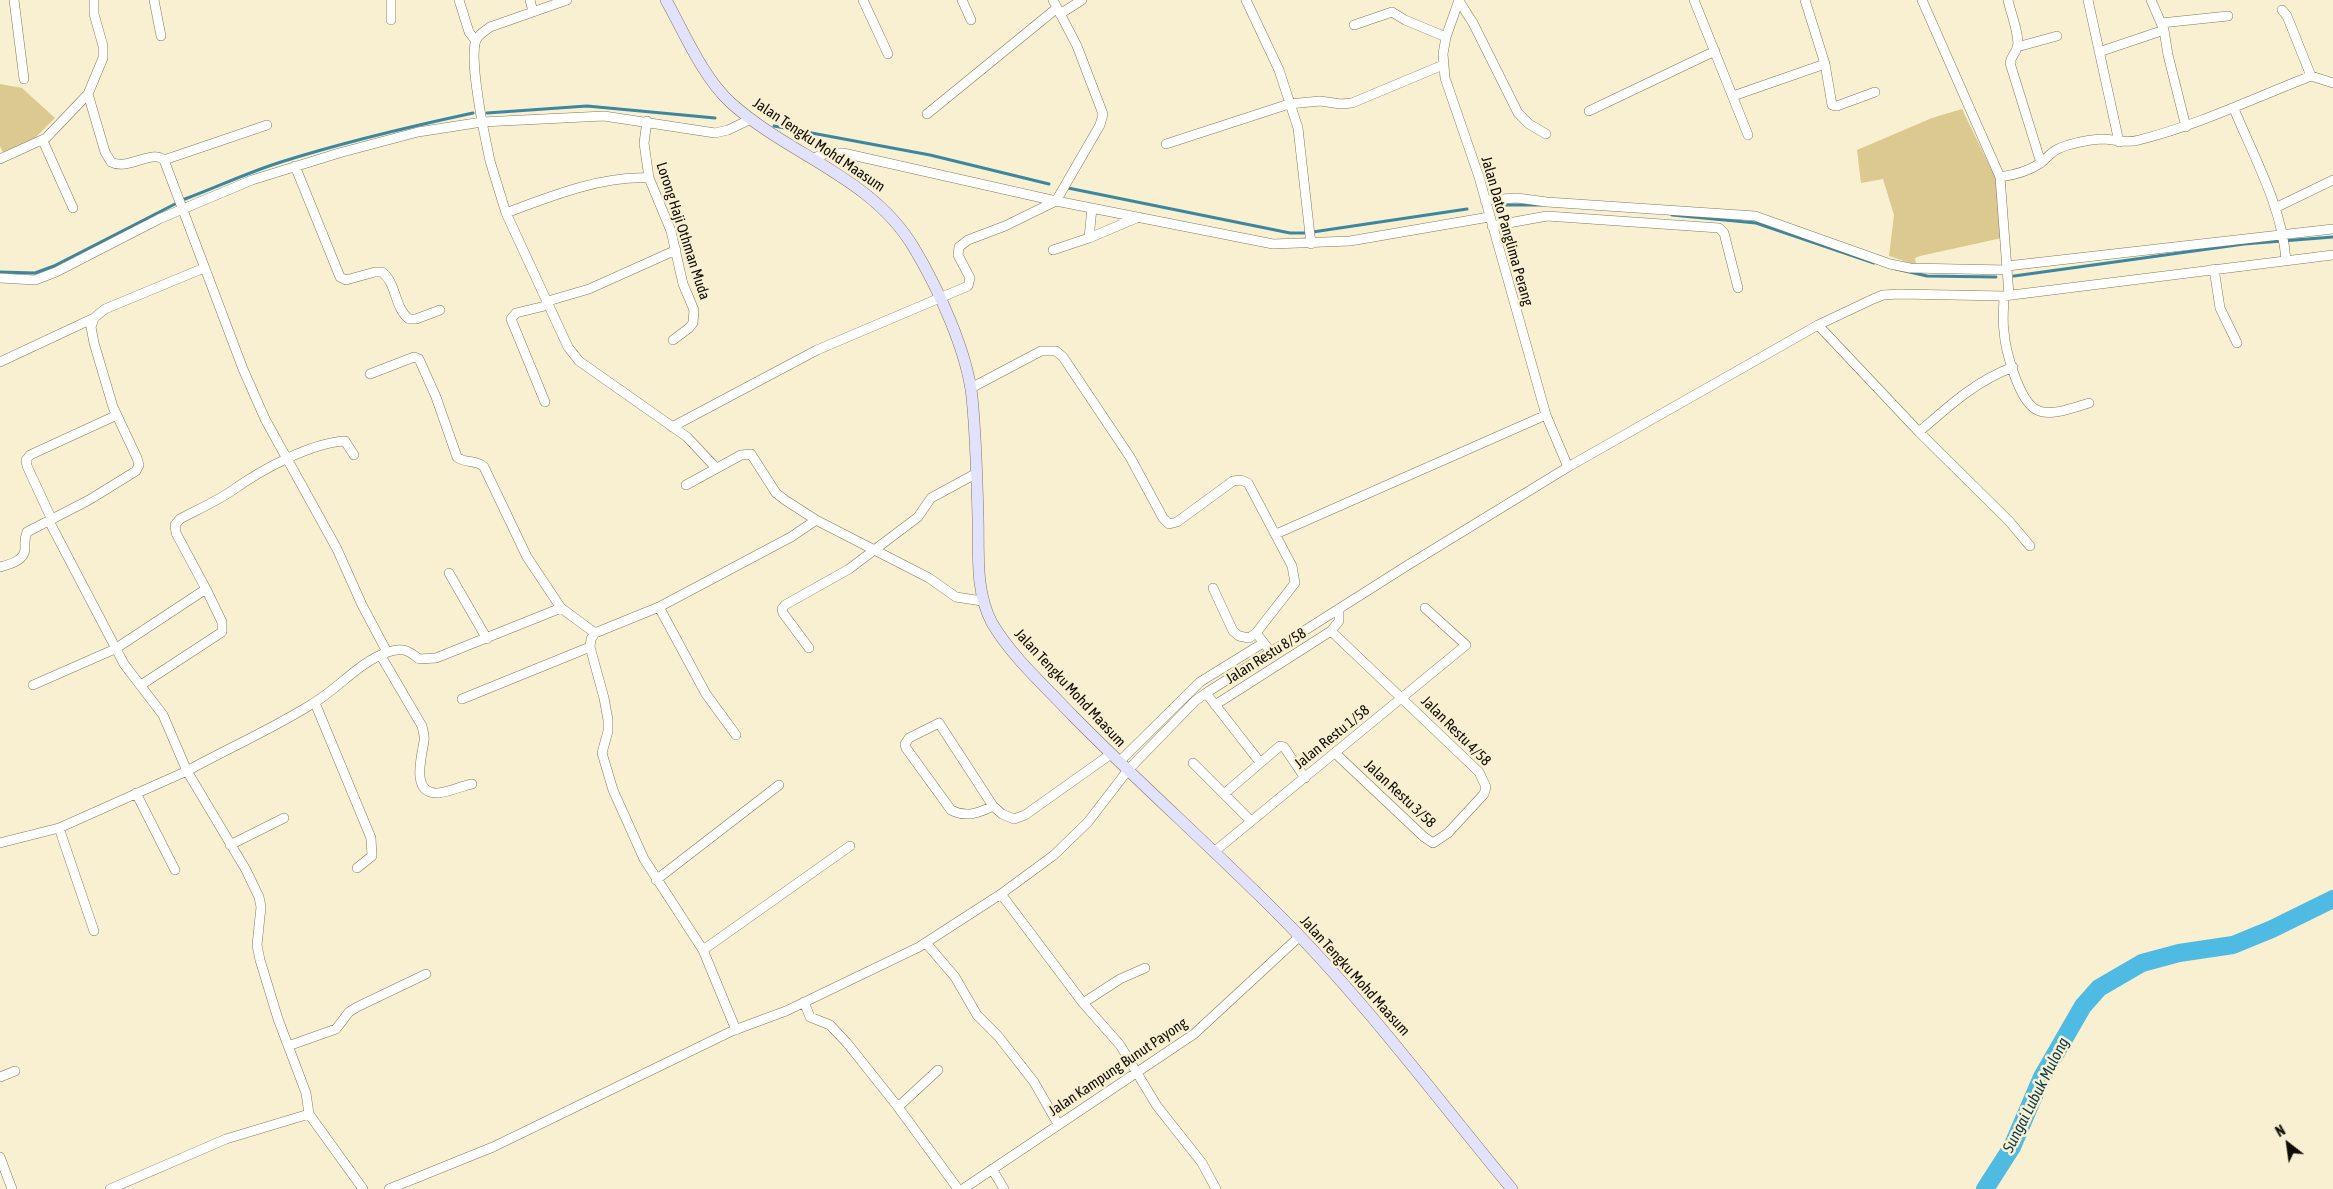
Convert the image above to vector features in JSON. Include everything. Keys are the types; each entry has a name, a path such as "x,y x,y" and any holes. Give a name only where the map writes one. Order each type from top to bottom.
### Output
{"main road":[{"name":"Jalan Tengku Mohd Maasum","path":"666,0 714,83 728,100 751,119 858,188 892,218 913,246 940,299 962,354 971,388 977,473 980,589 982,601 1001,637 1041,683 1115,758 1215,851 1300,936 1394,1041 1512,1189"}],"street":[{"path":"14,0 24,79"},
{"path":"0,158 43,141 88,94 103,58 103,46 94,14 94,0"},
{"path":"154,0 161,36"},
{"path":"391,0 392,20"},
{"path":"459,0 469,32 476,41"},
{"path":"530,0 533,12"},
{"path":"567,0 490,27 481,33 476,41 474,63 482,122 490,161 506,212 568,347 580,361 687,437 716,468"},
{"path":"863,0 888,54"},
{"path":"962,0 971,20"},
{"path":"927,114 1057,7 1082,0"},
{"path":"1246,0 1279,70 1300,135 1310,236"},
{"path":"1459,0 1473,23 1518,113 1529,124 1546,134"},
{"name":"Jalan Dato Panglima Perang","path":"1459,0 1446,37 1443,65 1485,200 1546,415 1568,467"},
{"path":"1694,0 1748,135"},
{"path":"1805,0 1825,64 1834,107 1875,92"},
{"path":"1922,0 2000,177 2007,268 2007,296 2003,329 2012,367 2023,396 2029,405 2045,412 2064,410 2089,403"},
{"path":"2008,0 2017,38 2017,47 2010,62 2041,163"},
{"path":"2088,0 2120,142"},
{"path":"2151,0 2163,26 2168,55 2186,126"},
{"path":"672,427 817,350 940,299 970,283 970,278 958,255 958,250 962,244 1005,226 1056,201 1100,125 1103,114 1077,46 1057,7"},
{"path":"2282,10 2287,16 2311,76"},
{"path":"1354,25 1392,12 1404,20 1446,37"},
{"path":"2099,52 2163,26 2228,16"},
{"path":"2017,47 2057,36"},
{"path":"1589,111 1715,51"},
{"path":"1733,96 1825,64"},
{"path":"1166,144 1289,104 1320,101 1341,104 1352,103 1443,65"},
{"path":"2000,177 2026,171 2041,163 2049,154 2060,148 2102,139 2120,142 2137,141 2234,109 2311,76 2333,83"},
{"path":"88,94 105,152 111,162 122,165 155,156 164,160 267,125"},
{"path":"2234,109 2275,208 2284,236 2286,260"},
{"path":"0,278 35,280 56,272 183,208 252,180 295,166 418,132 482,122 604,116 647,121 715,133 728,130 751,119"},
{"name":"Lorong Haji Othman Muda","path":"647,121 644,143 649,178 663,209 676,250 683,284 694,310 694,317 689,328 673,340"},
{"path":"43,141 73,208"},
{"path":"813,158 828,153 843,153 1056,201 1274,244 1310,236 1368,238 1489,217"},
{"path":"164,160 242,368 286,459 337,549 384,654 422,726 424,739 418,770 421,782 428,790 437,793 472,784"},
{"path":"295,166 340,277 346,280 382,272 388,277 404,314 408,318 416,319 440,310"},
{"path":"506,212 578,189 618,180 649,178"},
{"path":"2275,208 2333,180"},
{"path":"1485,200 1516,198 1547,202 1755,216 1890,264 1910,268 2007,268 2333,229"},
{"path":"1089,238 1092,208"},
{"path":"1492,226 1547,216 1719,228 1724,233 1738,288"},
{"path":"1052,250 1089,238 1139,218"},
{"path":"546,402 511,319 516,313 589,289 676,250"},
{"path":"395,1188 493,1147 736,1030 804,1002 926,943 1001,894 1054,855 1088,822 1128,770 1195,701 1206,693 1339,611 1408,565 1568,467 1818,325 1883,295 2007,296 2333,255"},
{"path":"0,362 94,318 105,309 204,268"},
{"path":"2214,269 2220,308 2237,343"},
{"path":"0,567 21,559 24,553 24,539 27,532 89,500 136,471 138,465 137,458 117,415 94,343 91,327 94,318"},
{"path":"1818,325 1919,432 2010,521 2030,546"},
{"path":"971,388 1041,352 1056,351 1063,357 1130,457 1163,518 1169,524 1177,522 1233,481 1241,480 1248,483 1294,571 1294,583 1256,633 1249,638 1243,638 1233,631 1213,588"},
{"path":"370,374 414,357 419,359 436,397 457,457 461,460 480,463 484,467 527,557 561,608 595,633"},
{"path":"1919,432 1966,391 1988,376 2012,367"},
{"path":"117,415 30,455 26,460 27,466 50,520 115,649 163,715 187,770 259,897 261,907 257,945 288,1046 306,1094 309,1114 363,1189"},
{"path":"1276,534 1546,415"},
{"path":"141,685 222,632 222,622 176,533 177,522 233,490 243,481 286,459 334,442 345,441 354,455"},
{"path":"686,484 741,454 751,454 776,493 816,520 929,578 956,597 982,601"},
{"path":"809,648 783,614 785,605 849,569 918,517 931,498 977,473"},
{"path":"736,1030 703,950 644,859 616,797 602,753 608,731 608,720 590,647 591,639 595,633 658,607 791,537 816,520"},
{"path":"449,573 487,639"},
{"path":"33,686 115,649 206,589"},
{"path":"658,607 706,694 736,735"},
{"path":"0,843 59,828 261,734 315,703 346,678 384,654 401,649 407,650 419,659 426,660 487,639 561,608"},
{"name":"Jalan Restu 1/58","path":"1215,851 1466,645 1425,608"},
{"path":"1332,631 1339,621 1339,611"},
{"name":"Jalan Restu 4/58","path":"1332,631 1403,697 1479,772 1486,787"},
{"name":"Jalan Restu 8/58","path":"1215,704 1332,631"},
{"path":"1256,633 1270,652"},
{"path":"993,806 976,814 958,814 951,810 906,748 905,744 909,738 939,723 993,806 1002,814 1014,819 1025,815 1115,758 1200,682 1263,643"},
{"path":"462,699 590,647"},
{"path":"1206,693 1259,761"},
{"path":"315,703 371,838 372,856 356,868"},
{"path":"1224,794 1259,761 1280,746 1284,747 1305,778"},
{"name":"Jalan Restu 3/58","path":"1334,753 1424,837 1434,843 1453,827 1484,794 1486,787"},
{"path":"1193,763 1252,821"},
{"path":"656,880 779,785"},
{"path":"136,793 175,870"},
{"path":"230,845 284,818"},
{"path":"59,828 94,930"},
{"path":"703,950 850,846"},
{"path":"1001,894 1083,1003 1120,1045 1157,1106 1202,1163 1216,1189"},
{"name":"Jalan Kampung Bunut Payong","path":"964,1189 1194,1034 1300,936"},
{"path":"926,943 955,977 977,1014 998,1036 1034,1082 1058,1124"},
{"path":"1083,1003 1120,979 1145,968"},
{"path":"288,1046 336,1029 349,1012 357,1006 426,974"},
{"path":"804,1002 810,1016 830,1025 847,1043 898,1107 958,1189"},
{"path":"898,1107 938,1070"},
{"path":"0,1077 15,1071"},
{"path":"110,1189 226,1139 309,1114"},
{"path":"0,1157 12,1189"},
{"path":"992,1169 1004,1189"}],"shaded area":[{"path":"0,84 22,88 55,118 34,139 3,153 0,146"},
{"path":"1962,109 1997,181 2002,238 1920,256 1915,258 1916,263 1913,264 1889,256 1894,215 1883,179 1861,183 1857,150 1932,118"}],"waterway":[{"path":"487,113 587,106 715,118"},
{"path":"185,199 281,162 376,135 473,113"},
{"path":"774,126 930,155 1049,184"},
{"path":"1068,188 1290,233 1306,233 1467,209"},
{"path":"0,272 35,273 54,266 175,204"},
{"path":"1505,205 1541,205"},
{"path":"1672,215 1756,223 1874,263"},
{"path":"2014,276 2244,244 2333,237"},
{"path":"1892,268 1927,276 1996,277"},
{"name":"Sungai Lubuk Mulong","path":"1985,1189 2012,1147 2042,1077 2083,1006 2099,988 2142,963 2179,953 2233,945 2272,929 2333,899"}]}
